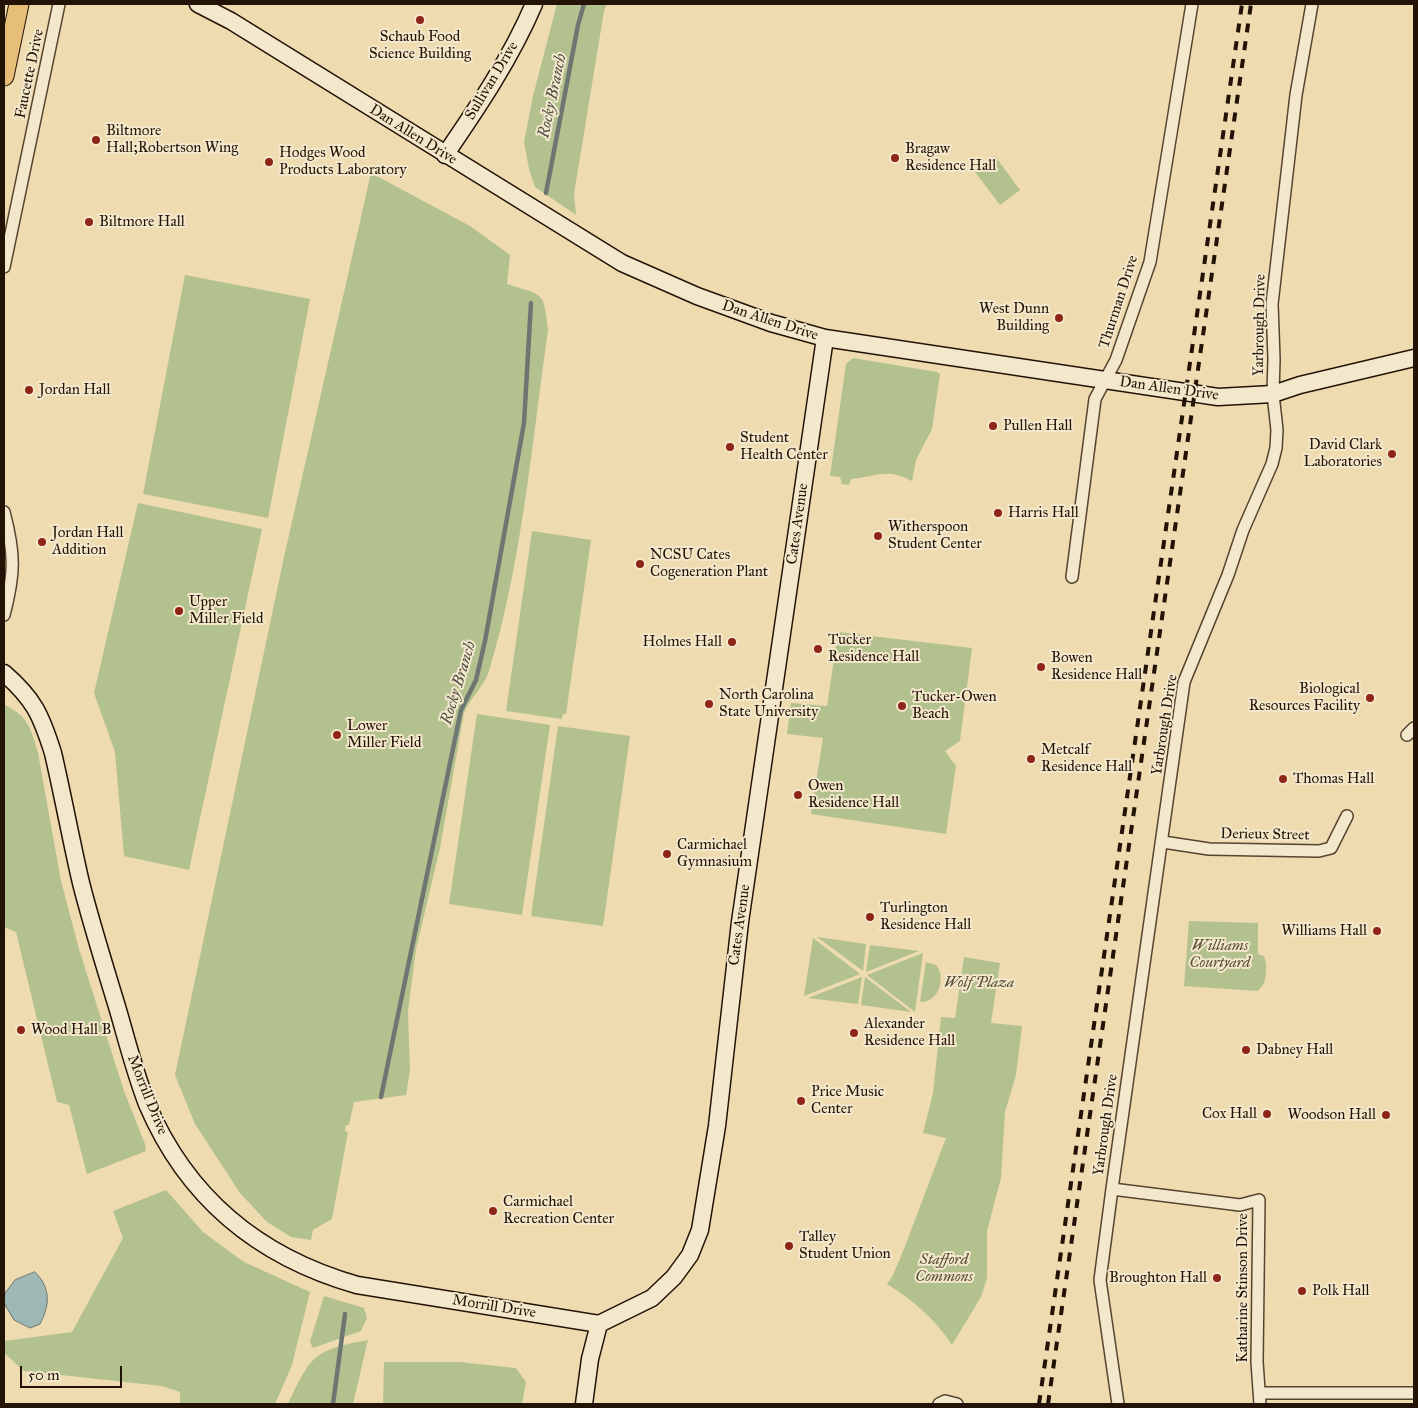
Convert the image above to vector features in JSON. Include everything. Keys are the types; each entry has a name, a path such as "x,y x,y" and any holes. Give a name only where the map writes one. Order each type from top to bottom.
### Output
{"main road":[{"path":"4,76 19,4"}],"street":[{"name":"Faucette Drive","path":"4,267 59,4"},
{"name":"Dan Allen Drive","path":"198,4 231,21 622,263 697,296 771,323 825,338 1218,397 1272,394 1300,385 1414,358"},
{"name":"Sullivan Drive","path":"445,155 500,72 514,48 534,4"},
{"name":"Thurman Drive","path":"1072,577 1095,399 1116,360 1150,262 1192,4"},
{"name":"Yarbrough Drive","path":"1118,1404 1100,1280 1112,1189 1163,842 1184,682 1228,575 1243,530 1272,464 1277,430 1272,394 1274,359 1272,304 1296,96 1312,4"},
{"name":"Cates Avenue","path":"599,1324 652,1298 674,1277 690,1255 700,1230 717,1126 739,931 825,338"},
{"path":"4,512 13,559 11,590 4,615"},
{"name":"Morrill Drive","path":"4,673 26,694 36,707 44,724 53,753 96,939 141,1087 167,1144 195,1184 217,1208 246,1232 278,1254 324,1275 357,1285 599,1324"},
{"name":"Derieux Street","path":"1163,842 1209,849 1318,851 1331,848 1347,816"},
{"name":"Katharine Stinson Drive","path":"1112,1189 1240,1205 1259,1200 1257,1362 1260,1399"},
{"path":"584,1404 590,1359 599,1324"},
{"path":"1260,1399 1414,1393"},
{"path":"939,1404 949,1401 957,1404"}],"green space":[{"path":"557,4 607,4 604,11 574,194 576,215 535,187 529,169 524,142 533,96"},
{"path":"995,156 1020,190 1000,205 975,172"},
{"name":"Lower Miller Field","path":"371,173 470,226 510,255 507,284 540,296 545,308 548,330 525,502 510,588 489,671 464,713 440,848 416,949 408,1011 410,1071 406,1095 354,1102 349,1125 346,1125 345,1131 348,1132 332,1219 313,1230 311,1240 291,1237 267,1222 240,1193 195,1124 175,1075 284,557"},
{"path":"185,275 310,299 268,518 143,494"},
{"path":"853,358 940,374 932,429 916,460 912,481 895,475 881,474 851,479 849,485 842,484 840,477 830,476 846,364"},
{"name":"Upper Miller Field","path":"138,503 262,529 189,870 124,856 115,752 94,693"},
{"path":"532,531 591,540 566,714 563,714 562,719 506,711"},
{"path":"838,632 972,648 960,741 945,751 956,766 946,834 811,814 823,738 787,734 791,703 827,706"},
{"path":"5,705 24,719 33,737 38,753 61,881 79,949 124,1091 145,1144 146,1151 87,1174 69,1105 57,1102 16,932 4,927"},
{"path":"477,714 550,725 522,915 449,904"},
{"path":"558,726 630,736 603,926 531,916"},
{"name":"Williams Courtyard","path":"1189,921 1258,923 1258,954 1264,956 1266,965 1263,985 1257,991 1184,986"},
{"path":"817,937 866,944 863,971"},
{"path":"813,938 860,974 804,996"},
{"path":"870,945 919,951 866,972"},
{"path":"923,953 915,1012 867,975"},
{"name":"Stafford Commons","path":"964,957 1000,963 991,1023 1022,1026 1016,1075 1005,1112 1001,1178 987,1231 987,1278 981,1297 952,1345 923,1311 887,1284 902,1254 946,1138 923,1133 933,1093 941,1017 955,1018"},
{"path":"926,962 936,965 941,975 941,981 939,988 932,998 920,1002"},
{"path":"862,977 858,1004 808,998"},
{"path":"865,977 911,1012 861,1005"},
{"path":"166,1190 203,1232 244,1262 310,1292 292,1365 275,1404 180,1404 180,1392 162,1386 24,1371 4,1353 4,1341 72,1332 123,1238 113,1211"},
{"path":"324,1296 364,1308 367,1318 361,1331 313,1348 310,1342"},
{"path":"368,1340 353,1404 288,1404 303,1375 316,1357 336,1347"},
{"path":"384,1362 459,1362 516,1368 526,1382 522,1404 383,1404"}],"water":[{"path":"35,1272 44,1284 47,1303 40,1324 30,1328 14,1320 4,1303 5,1293 15,1280"}],"waterway":[{"name":"Rocky Branch","path":"546,193 578,25 584,4"},
{"name":"Rocky Branch","path":"381,1097 461,710 476,680 485,641 524,423 531,303"},
{"name":"Rocky Branch","path":"333,1404 345,1314"}],"railway":[{"path":"1039,1404 1242,4"},
{"path":"1048,1404 1251,4"}],"place":[{"name":"Schaub Food Science Building","path":"420,20"},
{"name":"Biltmore Hall;Robertson Wing","path":"96,140"},
{"name":"Bragaw Residence Hall","path":"895,158"},
{"name":"Hodges Wood Products Laboratory","path":"269,162"},
{"name":"Biltmore Hall","path":"89,222"},
{"name":"West Dunn Building","path":"1059,318"},
{"name":"Jordan Hall","path":"29,390"},
{"name":"Pullen Hall","path":"993,426"},
{"name":"Student Health Center","path":"730,447"},
{"name":"David Clark Laboratories","path":"1392,454"},
{"name":"Harris Hall","path":"998,513"},
{"name":"Witherspoon Student Center","path":"878,536"},
{"name":"Jordan Hall Addition","path":"42,542"},
{"name":"NCSU Cates Cogeneration Plant","path":"640,564"},
{"name":"Upper Miller Field","path":"179,611"},
{"name":"Holmes Hall","path":"732,642"},
{"name":"Tucker Residence Hall","path":"818,649"},
{"name":"Bowen Residence Hall","path":"1041,667"},
{"name":"Biological Resources Facility","path":"1370,698"},
{"name":"North Carolina State University","path":"709,704"},
{"name":"Tucker-Owen Beach","path":"902,706"},
{"name":"Lower Miller Field","path":"337,735"},
{"name":"Metcalf Residence Hall","path":"1031,759"},
{"name":"Thomas Hall","path":"1283,779"},
{"name":"Owen Residence Hall","path":"798,795"},
{"name":"Carmichael Gymnasium","path":"667,854"},
{"name":"Turlington Residence Hall","path":"870,917"},
{"name":"Williams Hall","path":"1377,931"},
{"name":"Wood Hall B","path":"21,1030"},
{"name":"Alexander Residence Hall","path":"854,1033"},
{"name":"Dabney Hall","path":"1246,1050"},
{"name":"Price Music Center","path":"801,1101"},
{"name":"Cox Hall","path":"1267,1114"},
{"name":"Woodson Hall","path":"1386,1115"},
{"name":"Carmichael Recreation Center","path":"493,1211"},
{"name":"Talley Student Union","path":"789,1246"},
{"name":"Broughton Hall","path":"1217,1278"},
{"name":"Polk Hall","path":"1302,1291"}],"park label":[{"name":"Wolf Plaza","path":"979,983"}]}
